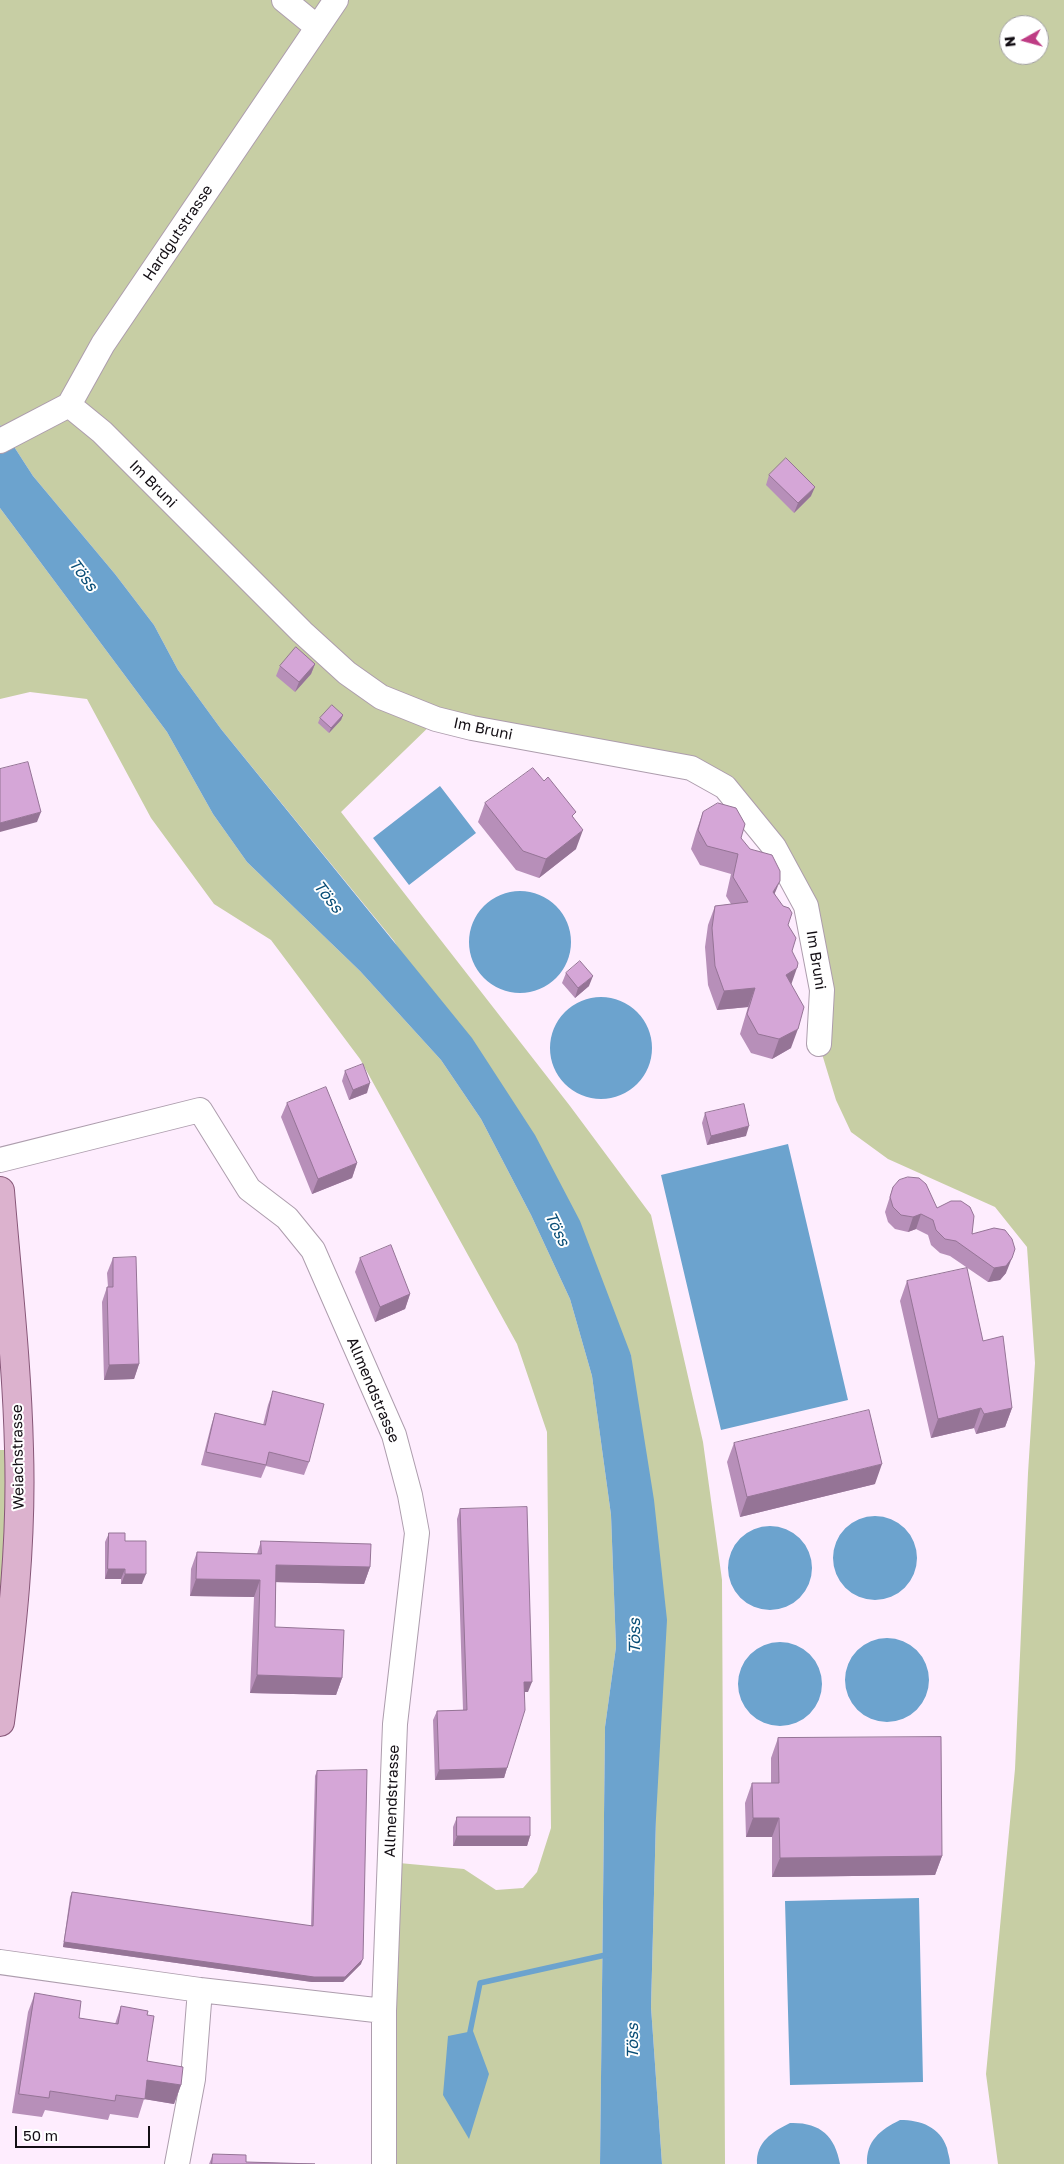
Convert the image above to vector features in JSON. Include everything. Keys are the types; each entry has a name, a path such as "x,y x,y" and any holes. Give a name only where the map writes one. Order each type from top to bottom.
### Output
{"main road":[{"name":"Weiachstrasse","path":"0,1191 16,1388 19,1509 15,1606 0,1722"}],"street":[{"path":"284,0 318,27"},
{"name":"Hardgutstrasse","path":"69,405 103,344 336,0"},
{"path":"0,441 69,405"},
{"name":"Im Bruni","path":"69,405 102,432 302,632 347,673 382,697 436,719 472,728 691,768 725,787 774,847 806,906 822,990 819,1044"},
{"name":"Allmendstrasse","path":"0,1160 200,1110 249,1189 286,1218 313,1250 394,1434 410,1495 417,1533 395,1724 384,2011 384,2164"},
{"path":"0,1962 200,1990 384,2011"},
{"path":"177,2164 193,2080 200,1990"}],"green space":[{"path":"0,0 1064,0 1064,2164 998,2164 986,2074 1015,1769 1028,1473 1035,1363 1027,1247 995,1207 888,1159 851,1132 836,1100 819,1044 806,906 725,787 437,719 341,812 570,1106 651,1215 703,1442 722,1580 725,2164 662,2164 651,2007 656,1818 631,1355 394,941 221,729 178,670 154,625 115,574 33,476 0,425"},
{"path":"0,508 167,732 213,814 247,862 360,971 441,1060 481,1119 531,1215 570,1299 592,1376 611,1515 616,1647 605,1727 600,2164 384,2164 399,1863 464,1869 496,1890 523,1888 537,1872 551,1828 547,1432 517,1344 360,1059 271,940 214,904 151,818 87,699 30,692 0,699"},
{"path":"0,1450 19,1450 0,1722"}],"water":[{"name":"Töss","path":"0,425 33,476 115,574 154,625 178,670 221,729 472,1038 535,1135 580,1221 631,1355 654,1500 667,1620 656,1818 651,2007 662,2164 600,2164 605,1727 616,1647 611,1515 592,1376 570,1299 531,1215 481,1119 441,1060 360,971 247,862 213,814 167,732 0,508"},
{"path":"440,786 476,833 409,885 373,838"},
{"path":"520,891 539,895 556,906 567,923 571,942 567,961 556,978 539,989 520,993 501,989 484,978 473,961 469,942 473,923 484,906 501,895"},
{"path":"601,997 620,1001 637,1012 648,1029 652,1048 648,1067 637,1084 620,1095 601,1099 582,1095 565,1084 554,1067 550,1048 554,1029 565,1012 582,1001"},
{"path":"788,1144 848,1400 721,1430 661,1175"},
{"path":"875,1516 898,1523 910,1535 917,1558 910,1581 898,1593 875,1600 852,1593 840,1581 833,1558 840,1535 852,1523"},
{"path":"770,1526 793,1533 805,1545 812,1568 805,1591 793,1603 770,1610 747,1603 735,1591 728,1568 735,1545 747,1533"},
{"path":"887,1638 910,1645 922,1657 929,1680 922,1703 910,1715 887,1722 864,1715 852,1703 845,1680 852,1657 864,1645"},
{"path":"780,1642 803,1649 815,1661 822,1684 815,1707 803,1719 780,1726 757,1719 745,1707 738,1684 745,1661 757,1649"},
{"path":"919,1898 923,2082 790,2085 785,1901"},
{"path":"473,2031 489,2074 469,2139 443,2095 448,2036"},
{"path":"900,2120 922,2123 935,2130 944,2141 950,2164 867,2164 869,2149 876,2137 886,2128"},
{"path":"790,2123 809,2125 824,2132 834,2145 840,2164 757,2164 759,2150 766,2139"}],"building":[{"path":"786,458 815,487 798,503 769,475"},
{"path":"296,647 315,664 299,682 280,666"},
{"path":"332,705 343,715 331,728 320,718"},
{"path":"28,762 41,812 0,823 0,769"},
{"path":"533,768 544,781 548,777 576,812 572,816 583,830 546,859 523,851 485,803"},
{"path":"718,803 736,808 745,824 741,838 750,849 772,855 780,871 780,881 773,892 783,906 789,908 792,913 788,925 796,938 792,951 798,963 797,968 786,975 804,1007 798,1029 779,1039 758,1034 747,1014 755,988 724,991 715,966 712,928 715,906 748,902 733,877 738,854 707,846 698,830 703,812"},
{"path":"580,961 593,976 578,988 566,973"},
{"path":"363,1064 370,1083 353,1090 345,1071"},
{"path":"326,1087 357,1163 318,1179 287,1103"},
{"path":"744,1104 749,1126 711,1136 705,1113"},
{"path":"908,1177 919,1178 926,1184 937,1208 951,1201 961,1201 970,1207 974,1216 972,1234 994,1228 1005,1230 1012,1239 1015,1249 1012,1258 1006,1266 994,1268 956,1241 945,1239 936,1230 933,1220 921,1214 913,1217 901,1215 893,1207 890,1197 893,1187 899,1180"},
{"path":"391,1245 410,1294 380,1307 360,1258"},
{"path":"136,1257 139,1364 109,1365 107,1287 113,1287 113,1258"},
{"path":"967,1268 983,1341 1003,1336 1012,1408 984,1414 981,1408 938,1419 907,1281"},
{"path":"273,1391 324,1404 309,1462 269,1452 266,1465 206,1452 215,1413 265,1425"},
{"path":"869,1410 882,1464 747,1497 734,1443"},
{"path":"527,1507 532,1682 524,1682 525,1710 507,1768 439,1770 437,1711 467,1710 460,1509"},
{"path":"109,1533 125,1533 125,1541 146,1541 146,1574 125,1574 125,1569 108,1569"},
{"path":"261,1541 371,1544 370,1567 276,1565 275,1627 344,1630 342,1678 257,1675 260,1580 196,1579 197,1552 261,1554"},
{"path":"941,1737 942,1856 780,1858 779,1818 753,1818 752,1783 779,1783 778,1738"},
{"path":"367,1770 363,1959 345,1977 314,1977 64,1942 72,1892 313,1926 317,1771"},
{"path":"457,1817 530,1817 530,1836 457,1836"},
{"path":"35,1993 81,2001 79,2018 118,2024 121,2006 148,2011 147,2015 154,2016 147,2061 183,2067 181,2085 147,2080 145,2099 116,2095 115,2101 50,2091 49,2098 19,2094"},
{"path":"213,2154 246,2155 246,2162 315,2164 212,2164"}],"waterway":[{"path":"470,2032 480,1983 610,1954"}]}
